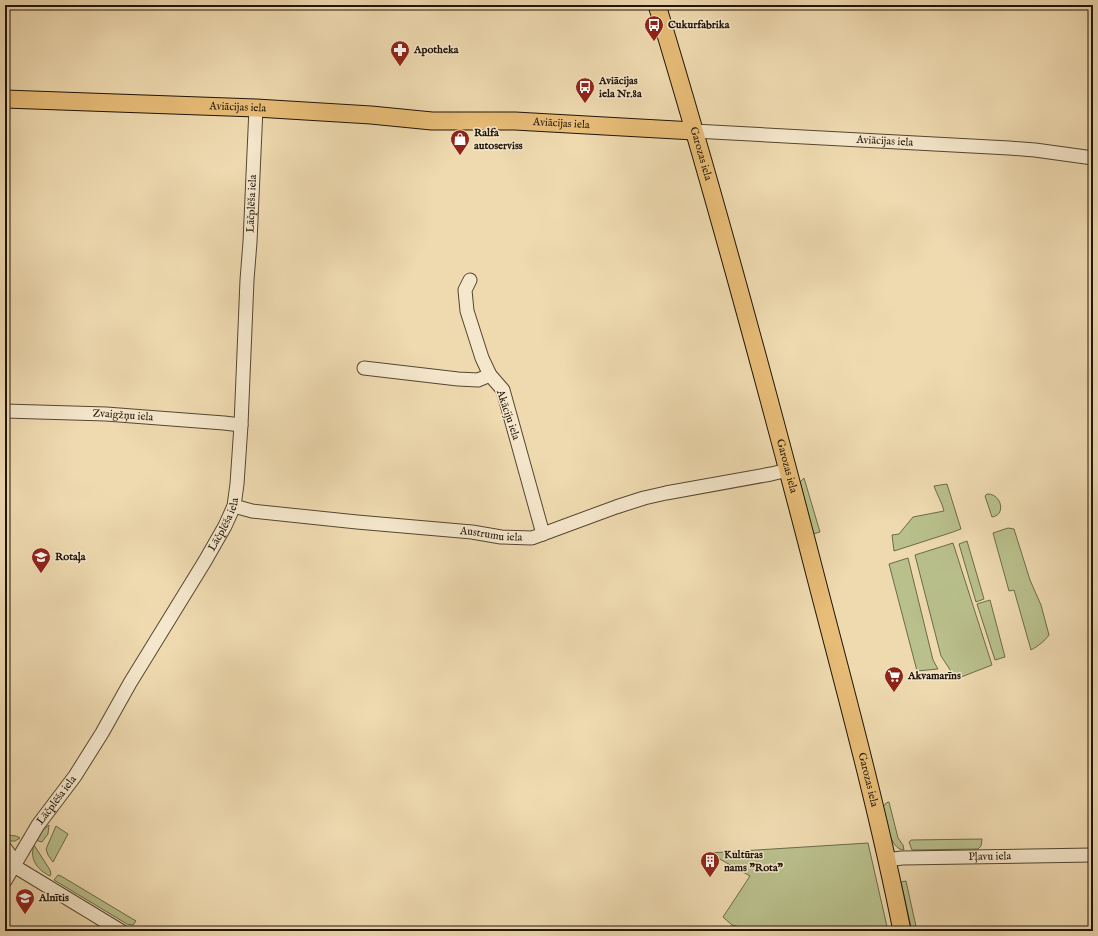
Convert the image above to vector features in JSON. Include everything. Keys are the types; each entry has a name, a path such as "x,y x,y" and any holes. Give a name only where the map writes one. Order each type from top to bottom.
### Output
{"main road":[{"name":"Garozas iela","path":"657,5 694,131 788,470 887,860 902,931"},
{"name":"Aviācijas iela","path":"5,99 256,108 432,121 515,122 694,131"}],"street":[{"name":"Lāčplēša iela","path":"5,881 10,867 38,824 74,776 102,733 205,561 225,526 234,506 241,425 256,108"},
{"name":"Aviācijas iela","path":"694,131 1009,148 1093,158"},
{"name":"Akāciju iela","path":"470,280 465,290 467,311 482,358 490,375 503,390 543,534"},
{"path":"364,368 458,379 478,380 490,375"},
{"name":"Zvaigžņu iela","path":"5,411 106,414 224,422 241,425"},
{"name":"Austrumu iela","path":"234,506 252,511 472,532 501,537 532,538 644,498 788,470"},
{"path":"5,848 10,855 10,867 121,931"},
{"name":"Pļavu iela","path":"887,860 910,858 1093,855"}],"green space":[{"path":"804,478 820,532 813,534 800,482"},
{"path":"947,484 961,529 894,551 892,535 899,534 913,517 944,511 934,486"},
{"path":"987,494 996,497 1000,504 1000,512 992,517 985,496"},
{"path":"1008,528 1014,529 1030,580 1041,605 1049,635 1041,644 1031,650 1014,590 1009,591 993,533"},
{"path":"967,541 984,599 976,602 959,544"},
{"path":"953,543 992,665 956,679 941,656 915,555"},
{"path":"908,558 933,660 938,669 917,671 889,564"},
{"path":"990,600 1005,657 995,660 977,604"},
{"path":"889,802 898,838 903,845 904,850 895,845 889,833 883,807"},
{"path":"49,825 48,834 42,842 38,841 37,840 43,830"},
{"path":"56,826 68,834 53,862 46,849"},
{"path":"7,835 20,838 15,841 6,841 5,836"},
{"path":"982,839 981,846 978,849 912,850 909,842 911,840"},
{"path":"868,843 888,931 754,931 732,925 723,917 750,876 709,853"},
{"path":"34,845 50,870 50,876 38,868 33,855"},
{"path":"58,875 136,921 133,925 127,924 54,880"},
{"path":"906,881 917,931 912,931 901,882"}],"place":[{"name":"Cukurfabrika","path":"654,42"},
{"name":"Apotheka","path":"400,67"},
{"name":"Aviācijas iela Nr.8a","path":"585,104"},
{"name":"Ralfa autoserviss","path":"460,156"},
{"name":"Rotaļa","path":"41,574"},
{"name":"Akvamarīns","path":"894,693"},
{"name":"Kultūras nams \"Rota\"","path":"710,878"},
{"name":"Alnītis","path":"25,915"}]}
